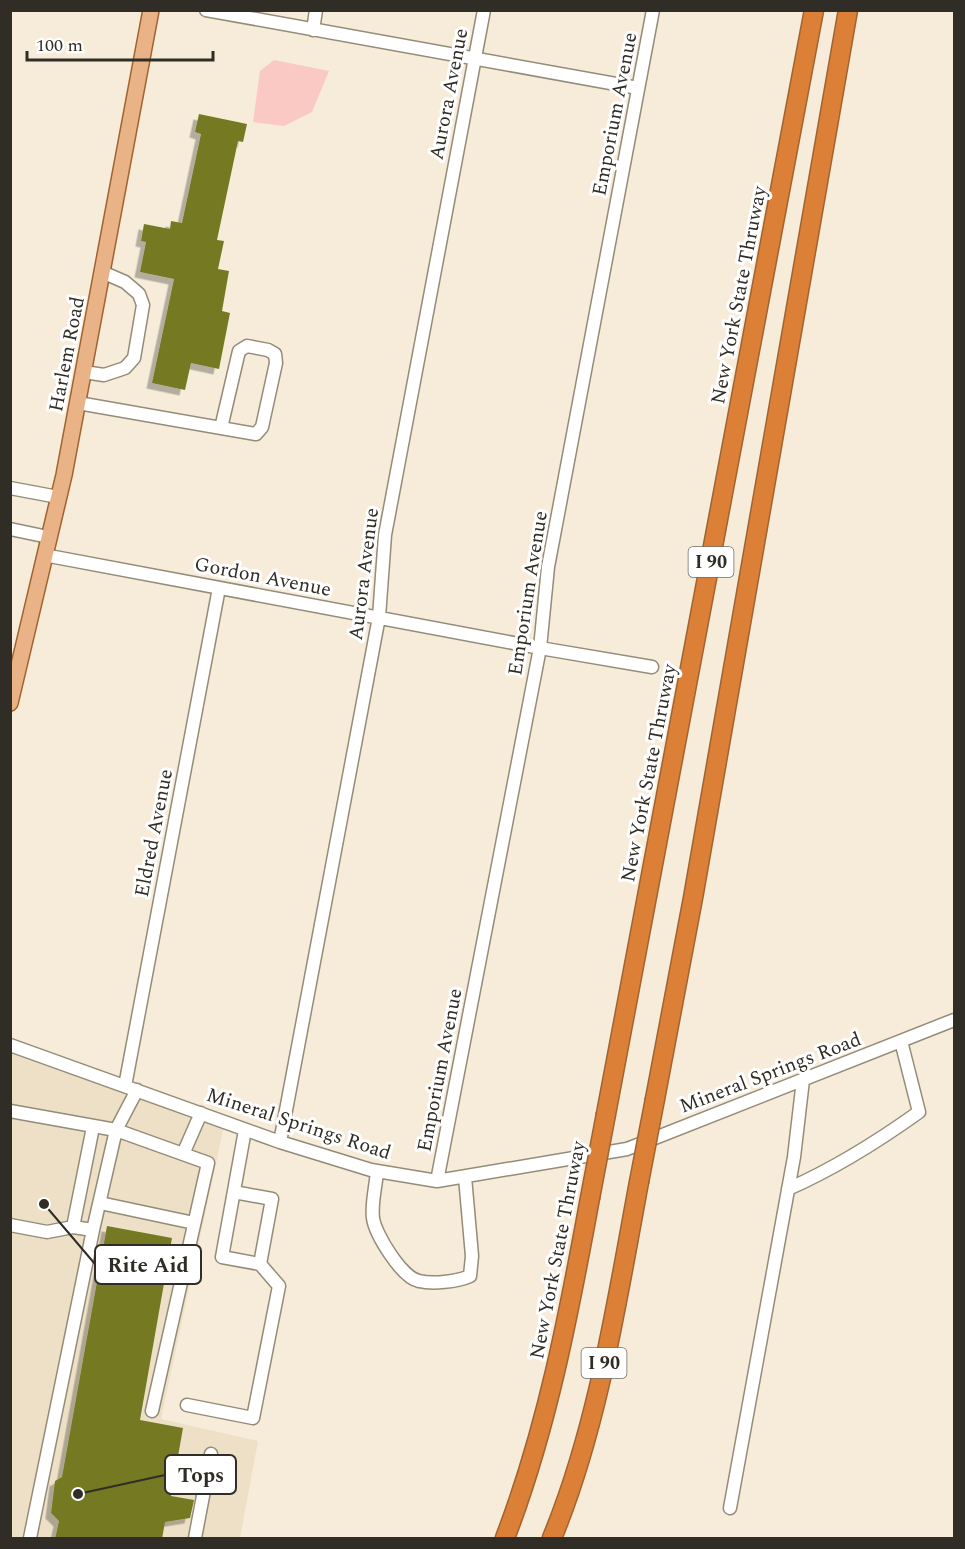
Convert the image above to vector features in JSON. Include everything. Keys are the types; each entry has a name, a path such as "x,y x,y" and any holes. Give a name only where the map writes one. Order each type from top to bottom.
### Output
{"highway":[{"name":"New York State Thruway","path":"505,1539 518,1503 563,1346 814,10"},
{"name":"I 90","path":"552,1539 562,1515 602,1376 695,886 848,10"}],"main road":[{"name":"Harlem Road","path":"10,703 78,403 151,10"}],"street":[{"path":"206,10 638,88"},
{"path":"313,30 316,10"},
{"name":"Aurora Avenue","path":"280,1142 379,617 385,535 484,10"},
{"name":"Emporium Avenue","path":"437,1182 540,648 548,567 653,10"},
{"path":"84,372 104,375 125,368 134,358 143,305 139,294 125,282 102,272"},
{"path":"78,403 221,428 256,434 262,427 276,363 275,354 268,350 247,346 239,351 221,428"},
{"path":"10,489 58,497"},
{"path":"10,529 48,537"},
{"name":"Gordon Avenue","path":"44,555 652,667"},
{"name":"Eldred Avenue","path":"30,1539 93,1230 116,1130 131,1088 219,588"},
{"name":"Mineral Springs Road","path":"10,1045 280,1142 377,1171 437,1182 627,1149 954,1020"},
{"path":"788,1189 827,1172 867,1149 919,1112 901,1041"},
{"path":"730,1508 788,1189 803,1080"},
{"path":"10,1111 116,1130 208,1163 152,1411"},
{"path":"183,1154 201,1113"},
{"path":"74,1227 93,1127"},
{"path":"187,1405 253,1418 279,1286 260,1264 222,1257 246,1130"},
{"path":"377,1171 373,1217 378,1233 403,1269 419,1281 462,1280 470,1276 472,1256 465,1177"},
{"path":"234,1192 272,1199 260,1264"},
{"path":"100,1203 194,1223"},
{"path":"10,1225 47,1232 74,1227 93,1230"},
{"path":"195,1539 211,1454"}],"shaded area":[{"path":"274,60 329,71 312,112 284,126 253,122 260,71"},
{"path":"10,1049 224,1126 161,1419 258,1441 240,1538 11,1538"}],"building":[{"path":"199,114 247,124 243,142 238,141 217,240 224,241 218,269 229,271 222,311 230,313 219,369 191,363 185,390 152,383 174,279 140,272 146,242 141,241 144,224 170,229 171,221 182,223 201,134 195,132"},
{"path":"107,1226 172,1238 140,1420 183,1428 171,1496 194,1500 190,1518 165,1522 162,1539 55,1539 59,1521 51,1513 55,1481 62,1477"}],"place":[{"name":"Rite Aid","path":"44,1204"},
{"name":"Tops","path":"78,1494"}]}
